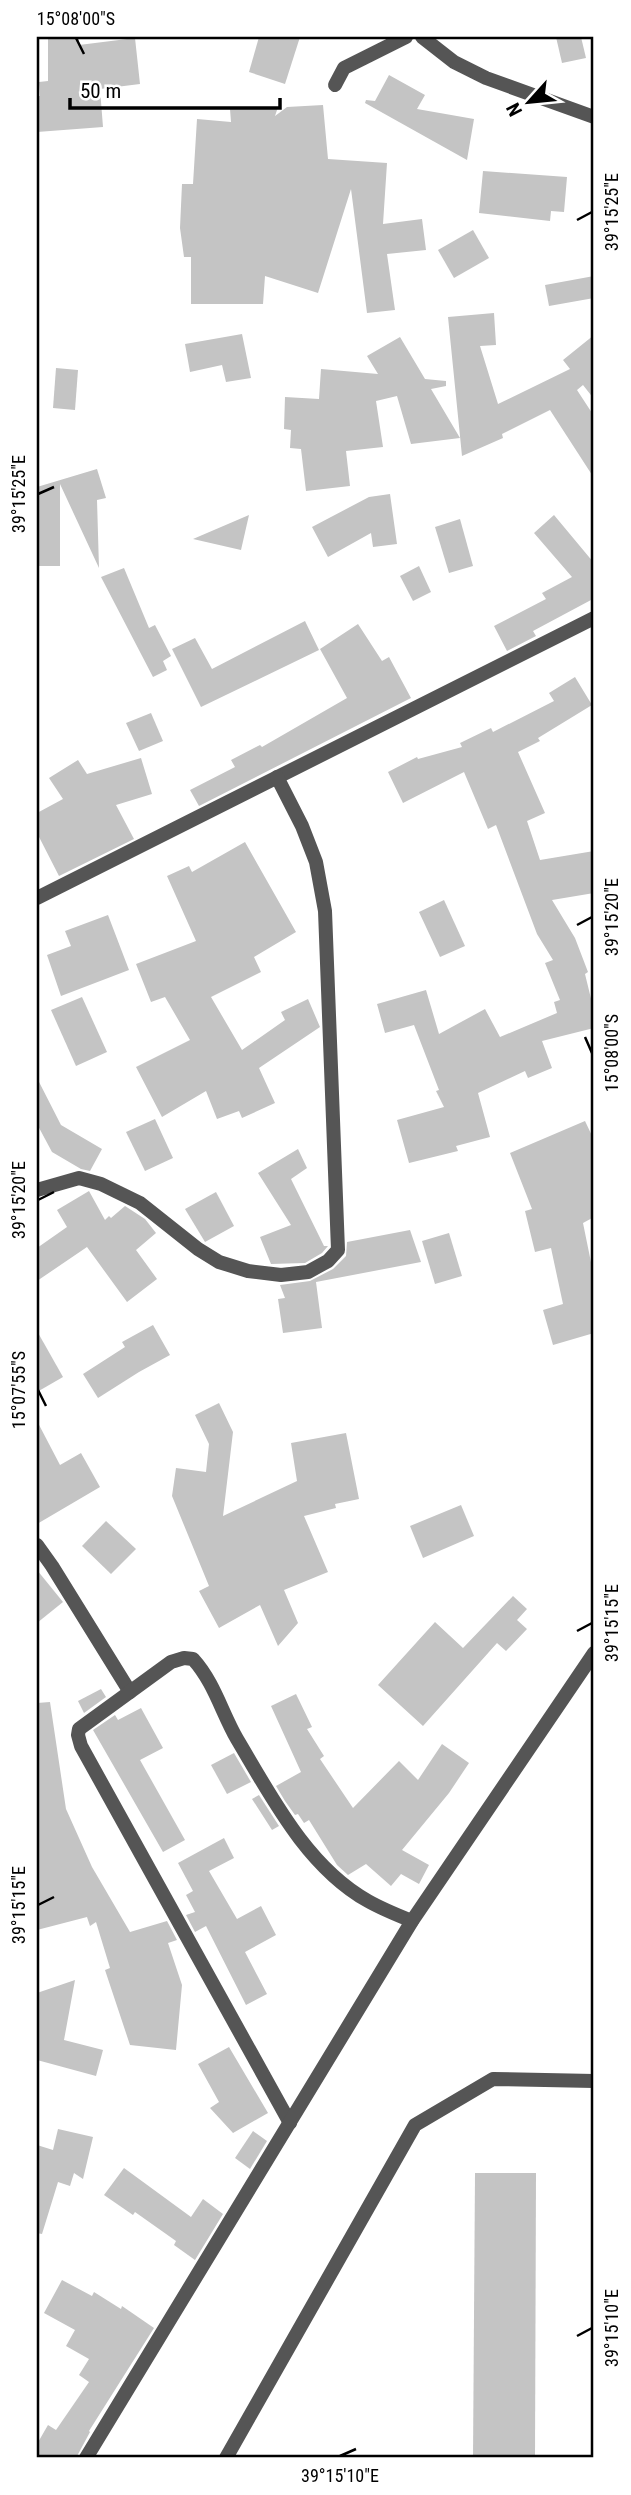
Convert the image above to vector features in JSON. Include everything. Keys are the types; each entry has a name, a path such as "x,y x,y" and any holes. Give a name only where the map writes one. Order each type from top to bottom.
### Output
{"street":[{"path":"335,85 344,68 406,37"},
{"path":"422,37 454,62 486,78 594,117"},
{"path":"37,898 594,618"},
{"path":"37,1191 79,1178 101,1184 140,1203 198,1249 219,1262 248,1271 281,1275 308,1272 328,1261 338,1250 324,911 316,862 302,826 277,777"},
{"path":"37,1545 130,1692"},
{"path":"86,2458 412,1921 594,1653"},
{"path":"290,2123 81,1746 78,1735 82,1726 172,1662 184,1658 193,1659 203,1670 237,1737 272,1798 295,1831 343,1883 368,1901 412,1921"},
{"path":"226,2458 415,2125 494,2079 594,2081"}],"building":[{"path":"48,37 79,37 79,45 135,38 140,84 100,89 103,127 37,132 39,82 48,81"},
{"path":"259,37 300,37 285,84 249,72"},
{"path":"556,37 581,37 586,58 562,63"},
{"path":"389,75 425,95 417,109 474,119 467,160 365,103 366,100 375,101"},
{"path":"323,105 328,159 387,163 383,224 422,219 426,250 387,254 395,310 367,313 351,189 318,293 265,276 263,304 191,304 191,257 184,257 180,228 182,184 193,184 197,119 231,122 230,109 278,107 275,116 287,107"},
{"path":"483,171 567,177 564,212 551,211 550,221 479,213"},
{"path":"473,230 489,258 454,278 438,250"},
{"path":"594,276 594,298 549,306 545,285"},
{"path":"494,313 496,345 480,346 498,404 570,369 563,360 594,335 594,399 583,385 577,390 594,416 594,478 550,410 502,434 503,438 462,456 448,317"},
{"path":"242,334 251,378 226,382 222,365 190,372 185,344"},
{"path":"400,337 425,379 446,381 446,386 431,389 460,438 411,444 397,396 376,401 383,447 346,451 350,486 306,491 301,449 290,448 291,430 284,429 285,397 319,399 321,369 378,374 367,356"},
{"path":"56,368 78,370 75,410 53,408"},
{"path":"97,469 106,498 97,500 99,568 60,484 60,566 37,566 37,487"},
{"path":"390,494 397,544 373,547 371,533 328,557 312,527 369,497"},
{"path":"249,515 241,550 193,539"},
{"path":"554,515 594,563 594,604 591,600 533,631 536,636 507,651 494,626 546,599 542,593 572,577 534,533"},
{"path":"460,519 473,566 449,573 435,527"},
{"path":"419,566 431,592 413,601 400,576"},
{"path":"124,568 149,628 155,625 171,656 163,661 167,670 153,677 101,577"},
{"path":"305,621 319,650 201,707 172,649 195,638 212,669"},
{"path":"358,624 382,661 389,657 411,698 199,806 190,790 235,767 231,760 260,745 262,747 347,698 320,649"},
{"path":"575,677 592,705 538,738 540,741 518,752 545,813 527,821 540,860 594,851 594,893 552,900 575,938 588,972 585,974 594,1011 594,1028 542,1041 552,1068 528,1078 525,1071 478,1093 490,1137 456,1146 458,1151 409,1163 397,1120 444,1107 414,1025 385,1033 377,1004 426,990 439,1034 485,1009 500,1037 557,1013 554,1002 560,1000 545,963 553,960 537,934 496,825 488,829 464,772 403,803 388,772 417,757 418,759 462,747 460,743 491,728 493,732 554,701 549,693"},
{"path":"151,713 163,741 139,751 126,723"},
{"path":"141,758 152,794 116,805 134,839 59,876 37,833 37,813 63,799 49,778 78,760 87,774"},
{"path":"245,842 296,932 254,957 261,972 211,997 242,1050 285,1020 281,1012 308,999 320,1027 259,1068 275,1103 242,1118 239,1111 217,1119 206,1091 162,1117 136,1067 190,1040 165,997 151,1002 136,964 196,941 167,876 189,866 192,872"},
{"path":"444,900 465,946 440,957 419,912"},
{"path":"108,915 129,970 61,996 47,955 71,946 65,931"},
{"path":"82,997 107,1052 76,1066 51,1010"},
{"path":"37,1078 61,1125 102,1149 90,1171 81,1169 52,1152 37,1124"},
{"path":"155,1119 173,1158 145,1171 126,1132"},
{"path":"585,1121 594,1140 594,1217 583,1223 594,1277 594,1333 553,1345 543,1310 563,1304 551,1248 535,1252 525,1211 532,1209 510,1153"},
{"path":"298,1149 307,1168 291,1179 324,1246 328,1246 305,1263 271,1264 260,1237 291,1225 258,1173"},
{"path":"89,1191 105,1220 125,1206 145,1219 156,1233 136,1250 157,1279 127,1302 87,1247 37,1281 37,1248 67,1227 57,1210"},
{"path":"216,1192 234,1226 205,1242 185,1209"},
{"path":"410,1230 421,1262 316,1282 322,1328 283,1333 278,1299 285,1298 280,1285 310,1281 333,1269 346,1256 347,1242"},
{"path":"449,1233 462,1276 435,1284 422,1241"},
{"path":"153,1325 170,1355 98,1398 83,1374 125,1347 122,1342"},
{"path":"37,1331 63,1377 37,1392"},
{"path":"219,1403 233,1432 223,1516 297,1481 291,1443 346,1433 359,1499 335,1504 336,1508 304,1516 328,1572 284,1590 298,1623 278,1646 260,1605 219,1628 199,1591 209,1586 172,1496 176,1468 206,1472 209,1444 195,1415"},
{"path":"37,1421 60,1465 81,1453 100,1487 37,1524"},
{"path":"461,1505 474,1536 423,1558 410,1526"},
{"path":"106,1521 136,1549 111,1574 82,1546"},
{"path":"37,1570 63,1602 37,1623"},
{"path":"513,1596 527,1609 517,1620 527,1629 506,1651 497,1643 423,1726 378,1685 435,1622 463,1648"},
{"path":"101,1689 106,1697 84,1713 78,1701"},
{"path":"296,1694 312,1727 307,1729 324,1756 320,1759 353,1808 399,1761 418,1780 442,1744 469,1763 449,1793 402,1850 429,1865 419,1884 401,1874 391,1886 366,1864 348,1875 337,1865 309,1820 304,1823 285,1801 276,1786 301,1772 271,1706"},
{"path":"50,1702 66,1809 92,1867 130,1932 167,1921 177,1940 168,1943 182,1985 176,2050 130,2045 105,1970 110,1968 96,1922 90,1926 87,1917 37,1930 37,1703"},
{"path":"141,1708 163,1748 140,1760 185,1840 163,1852 93,1730 115,1715 118,1720"},
{"path":"234,1753 251,1782 227,1794 211,1765"},
{"path":"259,1795 279,1826 272,1830 252,1799"},
{"path":"224,1838 234,1858 209,1871 237,1919 261,1906 276,1935 245,1952 267,1994 246,2005 206,1926 195,1932 186,1915 195,1912 186,1895 193,1891 178,1863"},
{"path":"75,1980 64,2040 103,2050 96,2076 37,2060 37,1993"},
{"path":"229,2047 268,2113 233,2133 210,2108 219,2102 198,2064"},
{"path":"58,2129 93,2137 83,2179 74,2173 70,2186 58,2182 42,2234 37,2233 37,2145 53,2150"},
{"path":"253,2131 267,2141 250,2169 235,2158"},
{"path":"124,2168 191,2217 203,2199 223,2214 195,2260 174,2245 176,2241 135,2212 133,2215 104,2195"},
{"path":"475,2173 536,2173 535,2458 473,2458"},
{"path":"62,2280 92,2296 94,2292 121,2309 122,2306 154,2328 89,2431 76,2458 37,2458 37,2444 48,2425 56,2430 89,2382 79,2375 89,2359 66,2346 75,2330 44,2313"}]}
